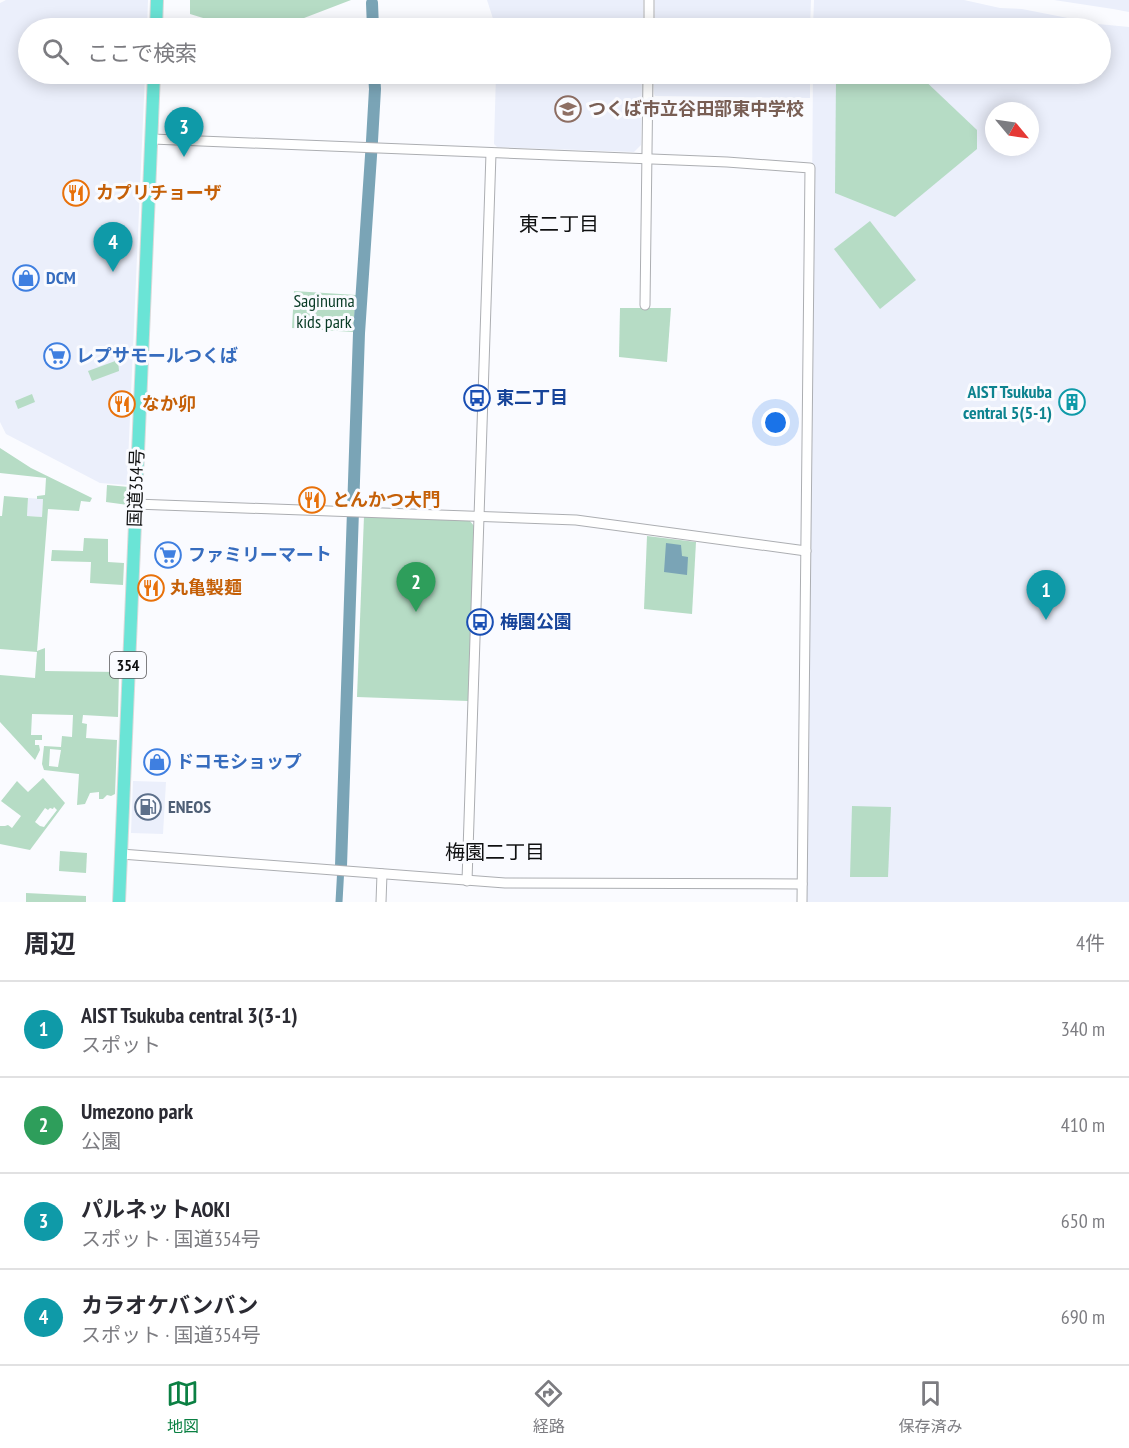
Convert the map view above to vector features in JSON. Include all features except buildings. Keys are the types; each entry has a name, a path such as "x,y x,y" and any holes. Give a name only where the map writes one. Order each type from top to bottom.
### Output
{"highway":[{"path":"156,18 157,0"},
{"name":"国道354号","path":"118,902 154,84"}],"street":[{"path":"649,18 650,0"},
{"path":"645,305 648,84"},
{"path":"152,139 727,162 810,168 802,902"},
{"path":"467,881 490,153"},
{"path":"135,504 576,520 806,551"},
{"path":"121,854 529,884 802,884"},
{"path":"381,902 382,874"}],"shaded area":[{"path":"6,0 148,0 147,18 18,18 18,84 145,84 127,485 100,483 6,434 0,422 0,3"},
{"path":"487,0 643,0 643,18 493,18"},
{"path":"655,0 811,0 810,18 655,18"},
{"path":"814,0 964,0 1000,8 1022,9 1068,18 813,18"},
{"path":"1054,0 1129,0 1129,12 1113,9"},
{"path":"1111,25 1129,27 1129,902 806,902 813,84 1111,84"},
{"name":"つくば市立谷田部東中学校","path":"496,84 642,84 641,145 634,152 497,147 494,144"},
{"path":"654,84 810,84 810,98 655,96"},
{"path":"28,498 43,499 42,517 27,516"},
{"name":"ENEOS","path":"133,781 166,782 163,834 131,833"}],"green space":[{"path":"190,0 351,0 304,18 203,18 190,14"},
{"path":"836,84 928,84 977,130 977,149 895,217 835,193"},
{"path":"870,221 916,280 880,309 834,249"},
{"name":"Saginuma kids park","path":"294,291 356,295 353,332 292,328"},
{"path":"620,308 671,308 667,362 619,357"},
{"path":"118,360 119,371 92,381 88,371"},
{"path":"32,394 35,402 18,409 15,401"},
{"path":"0,448 31,468 92,498 90,502 81,501 79,511 48,509 37,651 45,648 45,671 119,672 118,717 83,715 82,723 87,724 86,738 117,740 115,794 107,795 103,799 99,799 99,792 90,793 85,804 77,805 79,774 44,770 42,764 44,746 61,747 62,736 72,737 73,715 32,714 31,735 42,735 42,740 35,740 35,745 39,745 40,750 35,760 0,722 0,675 35,678 37,652 0,649 0,516 2,516 4,496 28,498 27,516 42,517 43,499 37,499 37,496 45,495 46,478 0,473","holes":["50,749 61,750 58,767 49,766"]},
{"path":"107,485 129,487 128,505 106,502"},
{"path":"364,516 469,520 475,527 468,701 357,697"},
{"path":"647,536 696,542 692,614 644,609"},
{"path":"84,538 108,539 108,562 124,563 123,585 90,583 91,562 51,561 52,550 83,551"},
{"path":"43,778 65,803 30,850 0,844 0,826 8,825 12,828 21,816 1,801 17,781 28,792","holes":["54,807 57,810 44,827 35,822 45,808 48,810"]},
{"path":"852,806 891,807 888,877 850,877"},
{"path":"60,851 87,853 86,873 59,871"},
{"path":"26,893 86,896 86,902 26,902"}],"water":[{"path":"666,543 681,545 682,556 688,557 687,575 664,572"}],"waterway":[{"path":"372,3 373,18"},
{"path":"341,866 359,333 375,84"},
{"path":"339,902 341,866"}],"place":[{"name":"つくば市立谷田部東中学校","path":"568,109"},
{"name":"パルネットAOKI","path":"184,157"},
{"name":"カプリチョーザ","path":"76,193"},
{"name":"カラオケバンバン","path":"113,272"},
{"name":"DCM","path":"26,278"},
{"name":"レプサモールつくば","path":"57,356"},
{"name":"東二丁目","path":"477,398"},
{"name":"AIST Tsukuba central 5(5-1)","path":"1072,402"},
{"name":"なか卯","path":"122,404"},
{"name":"とんかつ大門","path":"312,500"},
{"name":"ファミリーマート","path":"168,555"},
{"name":"丸亀製麺","path":"151,588"},
{"name":"Umezono park","path":"416,612"},
{"name":"AIST Tsukuba central 3(3-1)","path":"1046,620"},
{"name":"梅園公園","path":"480,622"},
{"name":"ドコモショップ","path":"157,762"},
{"name":"ENEOS","path":"148,807"}],"district":[{"name":"東二丁目","path":"559,224"},
{"name":"梅園二丁目","path":"495,852"}]}
